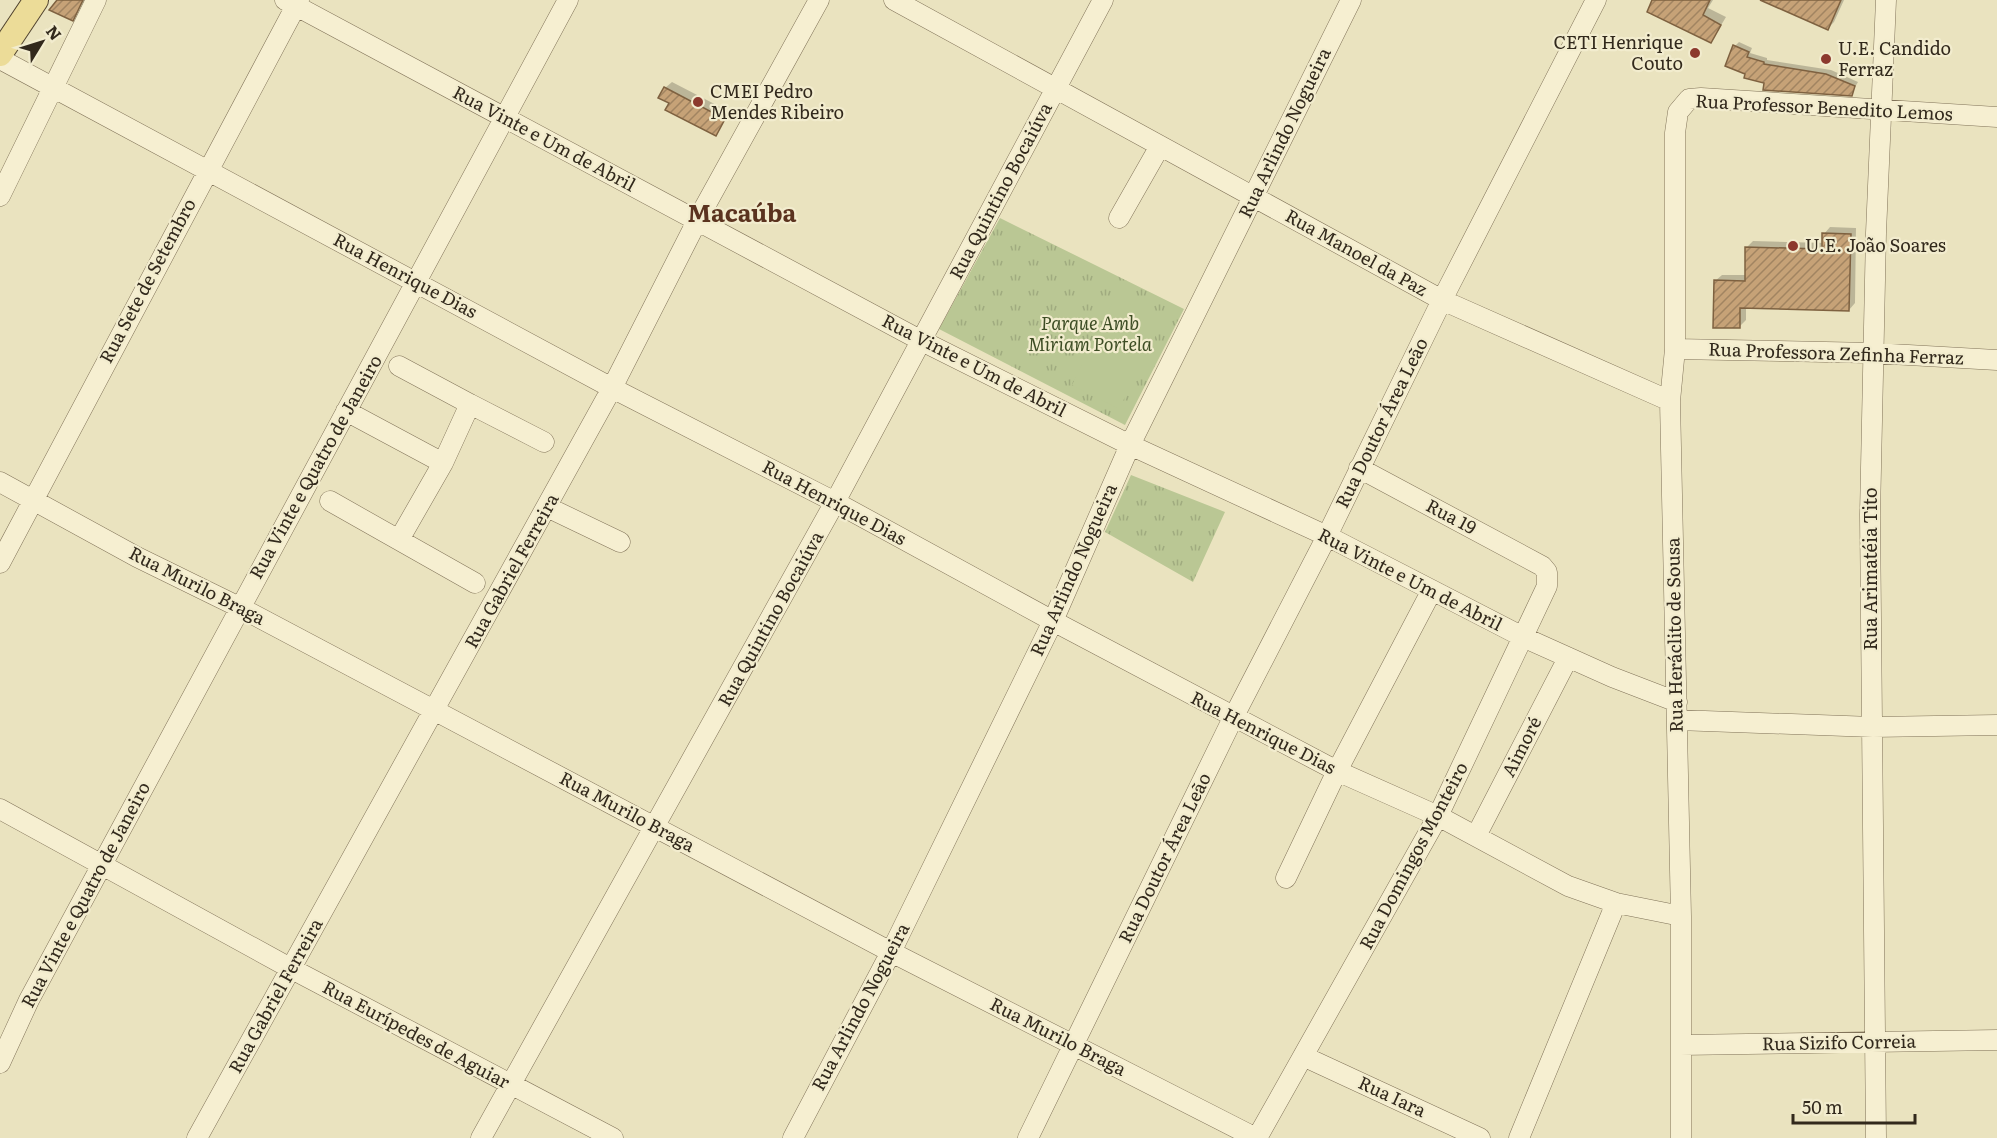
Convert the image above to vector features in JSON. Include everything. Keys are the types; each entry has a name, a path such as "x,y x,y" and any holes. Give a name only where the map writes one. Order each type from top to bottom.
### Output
{"main road":[{"path":"0,54 36,0"}],"street":[{"path":"0,196 96,0"},
{"name":"Rua Vinte e Quatro de Janeiro","path":"0,1063 29,999 568,0"},
{"name":"Rua Gabriel Ferreira","path":"197,1138 547,507 612,388 698,219 819,0"},
{"name":"Rua Manoel da Paz","path":"894,0 1442,300 1670,400"},
{"name":"Rua Quintino Bocaiúva","path":"481,1138 509,1084 656,828 835,502 1103,0"},
{"name":"Rua Arlindo Nogueira","path":"793,1138 891,952 1053,621 1130,445 1351,0"},
{"name":"Rua Doutor Área Leão","path":"1028,1138 1233,718 1327,536 1442,300 1596,0"},
{"name":"Rua Arimatéia Tito","path":"1876,1138 1870,515 1873,353 1886,0"},
{"name":"Rua Vinte e Um de Abril","path":"293,2 504,118 698,219 920,340 1130,445 1327,536 1523,637 1677,711 1873,727 1997,725"},
{"name":"Rua Sete de Setembro","path":"0,563 293,2"},
{"name":"Rua Henrique Dias","path":"0,59 612,388 835,502 1233,718 1337,771 1438,816 1568,886 1616,903 1681,916"},
{"name":"Rua Professor Benedito Lemos","path":"1675,133 1678,112 1689,99 1997,117"},
{"name":"Rua Heráclito de Sousa","path":"1675,133 1675,349 1670,400 1681,916 1681,1138"},
{"path":"1119,218 1160,146"},
{"name":"Rua Professora Zefinha Ferraz","path":"1675,349 1873,353 1997,360"},
{"path":"399,366 544,442"},
{"path":"400,538 442,463 471,404"},
{"path":"346,411 442,463"},
{"name":"Rua 19","path":"1359,468 1542,566"},
{"name":"Rua Murilo Braga","path":"0,482 137,557 239,607 891,952 1257,1138"},
{"path":"330,501 400,538 475,583"},
{"path":"547,507 620,542"},
{"name":"Rua Domingos Monteiro","path":"1257,1138 1305,1057 1438,816 1547,586 1548,578 1542,566"},
{"path":"1286,878 1337,771 1432,590"},
{"name":"Aimoré","path":"1476,836 1568,658"},
{"name":"Rua Eurípedes de Aguiar","path":"0,808 290,968 613,1138"},
{"path":"1519,1138 1616,903"},
{"name":"Rua Sizifo Correia","path":"1681,1045 1997,1040"},
{"name":"Rua Iara","path":"1305,1057 1480,1138"}],"green space":[{"name":"Parque Amb Miriam Portela","path":"1000,218 1184,309 1125,425 939,329"},
{"path":"1116,295 1164,319 1119,409 1072,385"},
{"path":"1131,475 1225,512 1193,582 1105,532"}],"building":[{"path":"57,0 83,0 73,21 49,10"},
{"path":"1652,0 1710,0 1703,15 1721,25 1711,43 1647,12"},
{"path":"1760,0 1841,0 1828,30"},
{"path":"1733,45 1749,52 1747,57 1764,62 1764,64 1826,74 1855,86 1852,96 1763,90 1764,83 1744,78 1745,74 1725,66"},
{"path":"664,87 725,119 716,136 665,110 669,103 658,98"},
{"path":"1822,233 1851,234 1849,311 1740,308 1740,328 1713,328 1714,280 1745,281 1745,247 1822,249"}],"place":[{"name":"CETI Henrique Couto","path":"1695,53"},
{"name":"U.E. Candido Ferraz","path":"1826,59"},
{"name":"CMEI Pedro Mendes Ribeiro","path":"698,102"},
{"name":"U.E. João Soares","path":"1793,246"}],"district":[{"name":"Macaúba","path":"742,214"}]}
